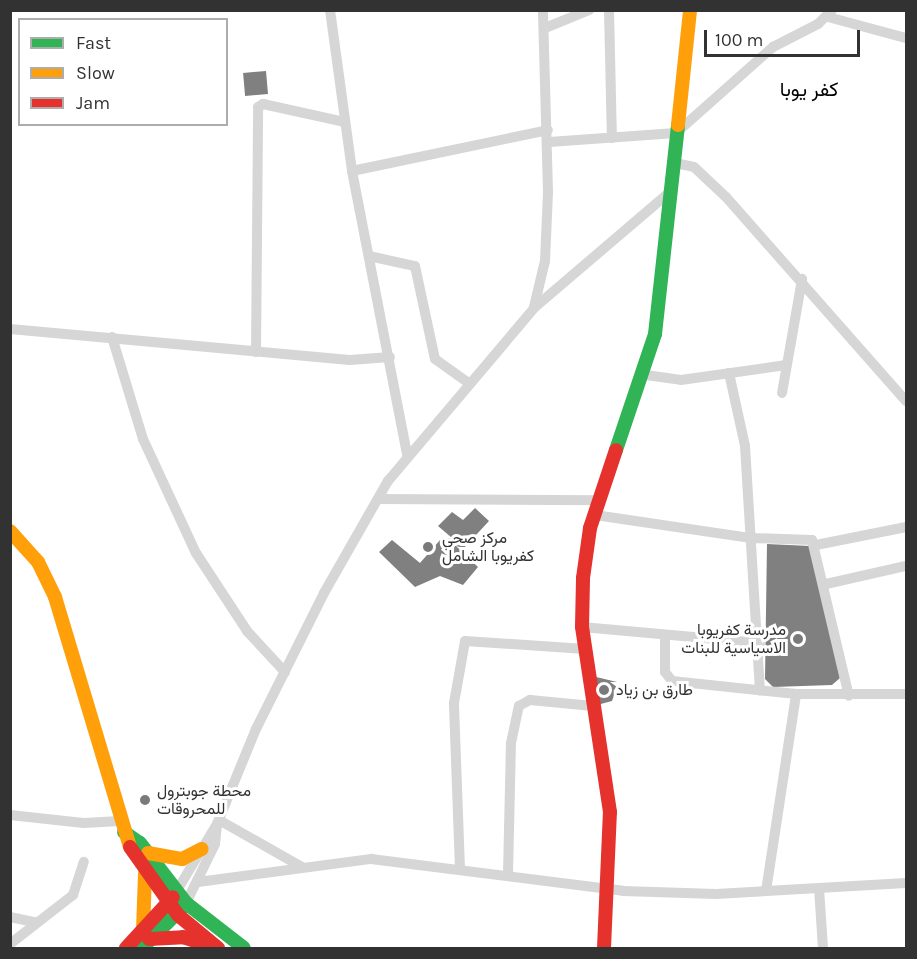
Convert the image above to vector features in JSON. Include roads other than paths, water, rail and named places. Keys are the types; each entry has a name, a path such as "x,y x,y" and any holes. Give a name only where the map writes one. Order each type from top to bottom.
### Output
{"street":[{"path":"330,10 352,171 390,357 407,454"},
{"path":"534,308 545,261 549,142 543,10"},
{"path":"545,28 589,10"},
{"path":"609,10 612,138"},
{"path":"604,948 610,887 609,795 582,627 584,562 600,500 646,375 659,311 690,10"},
{"path":"549,142 676,133 773,47 830,14 906,38"},
{"path":"256,352 258,107 263,104 344,122"},
{"path":"352,171 548,130"},
{"path":"675,163 705,175 802,279 906,401"},
{"path":"177,904 202,849 218,822 285,672 378,499 407,454 534,308 672,190"},
{"path":"369,256 415,266 435,359 470,384"},
{"path":"782,393 802,279"},
{"path":"10,329 350,360 390,357"},
{"path":"112,337 143,439 196,553 247,631 285,672"},
{"path":"646,375 681,380 786,365"},
{"path":"729,373 745,446 760,643 760,691"},
{"path":"378,499 600,500"},
{"path":"595,516 751,538 805,537 816,545 849,696"},
{"path":"816,545 906,526"},
{"path":"10,531 38,562 55,597 122,826 145,873 218,948"},
{"path":"826,584 906,566"},
{"path":"582,627 760,643"},
{"path":"665,635 665,672 672,681 796,694 849,696 906,694"},
{"path":"460,869 454,703 465,642 585,649"},
{"path":"766,891 796,694"},
{"path":"508,874 512,743 519,706 530,700 593,706"},
{"path":"10,815 122,826 148,853 177,904 244,948"},
{"path":"218,822 303,867"},
{"path":"145,940 198,882 217,839 218,822"},
{"path":"148,853 182,859 202,849"},
{"path":"198,882 371,859 610,887 691,894 906,883"},
{"path":"10,944 34,922 73,895 84,862"},
{"path":"145,873 145,940"},
{"path":"819,888 823,948"},
{"path":"10,916 34,922"},
{"path":"126,948 145,940 191,938 218,948"}],"place":[{"name":"مركز صحي كفريوبا الشامل","path":"428,547"},
{"name":"مدرسة كفريوبا الاسياسية للبنات","path":"798,639"},
{"name":"طارق بن زياد","path":"604,690"},
{"name":"محطة جوبترول للمحروقات","path":"145,800"}],"district":[{"name":"كفر يوبا","path":"809,89"}]}
